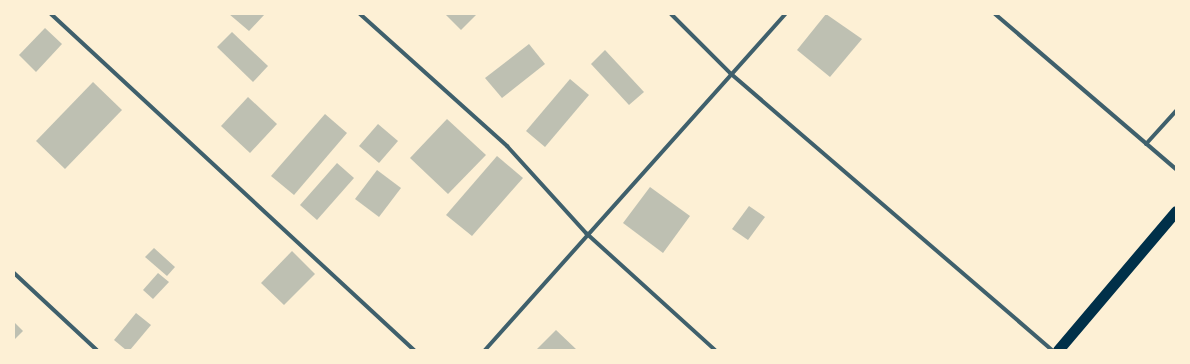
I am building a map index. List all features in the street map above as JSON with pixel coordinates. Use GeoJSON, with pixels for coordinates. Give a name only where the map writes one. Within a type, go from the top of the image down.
{"type":"FeatureCollection","features":[{"type":"Feature","properties":{"kind":"highway"},"geometry":{"type":"LineString","coordinates":[[1058,350],[1176,211]]}},
{"type":"Feature","properties":{"kind":"street"},"geometry":{"type":"LineString","coordinates":[[51,14],[414,350]]}},
{"type":"Feature","properties":{"kind":"street"},"geometry":{"type":"LineString","coordinates":[[360,14],[507,146],[586,233],[715,350]]}},
{"type":"Feature","properties":{"kind":"street"},"geometry":{"type":"LineString","coordinates":[[671,14],[730,73],[1052,350]]}},
{"type":"Feature","properties":{"kind":"street"},"geometry":{"type":"LineString","coordinates":[[485,350],[586,233],[785,14]]}},
{"type":"Feature","properties":{"kind":"street"},"geometry":{"type":"LineString","coordinates":[[995,14],[1176,169]]}},
{"type":"Feature","properties":{"kind":"street"},"geometry":{"type":"LineString","coordinates":[[1146,144],[1176,111]]}},
{"type":"Feature","properties":{"kind":"street"},"geometry":{"type":"LineString","coordinates":[[14,273],[97,350]]}},
{"type":"Feature","properties":{"kind":"building"},"geometry":{"type":"Polygon","coordinates":[[[229,14],[265,14],[249,31],[229,14]]]}},
{"type":"Feature","properties":{"kind":"building"},"geometry":{"type":"Polygon","coordinates":[[[445,14],[477,14],[461,30],[445,14]]]}},
{"type":"Feature","properties":{"kind":"building"},"geometry":{"type":"Polygon","coordinates":[[[826,14],[862,39],[830,77],[797,50],[826,14]]]}},
{"type":"Feature","properties":{"kind":"building"},"geometry":{"type":"Polygon","coordinates":[[[45,28],[62,44],[36,72],[19,55],[45,28]]]}},
{"type":"Feature","properties":{"kind":"building"},"geometry":{"type":"Polygon","coordinates":[[[232,32],[268,66],[253,82],[217,47],[232,32]]]}},
{"type":"Feature","properties":{"kind":"building"},"geometry":{"type":"Polygon","coordinates":[[[529,44],[545,64],[502,98],[485,78],[529,44]]]}},
{"type":"Feature","properties":{"kind":"building"},"geometry":{"type":"Polygon","coordinates":[[[605,50],[644,92],[629,105],[591,64],[605,50]]]}},
{"type":"Feature","properties":{"kind":"building"},"geometry":{"type":"Polygon","coordinates":[[[570,79],[589,95],[545,147],[526,131],[570,79]]]}},
{"type":"Feature","properties":{"kind":"building"},"geometry":{"type":"Polygon","coordinates":[[[93,82],[122,110],[65,169],[36,141],[93,82]]]}},
{"type":"Feature","properties":{"kind":"building"},"geometry":{"type":"Polygon","coordinates":[[[248,97],[277,124],[250,153],[221,126],[248,97]]]}},
{"type":"Feature","properties":{"kind":"building"},"geometry":{"type":"Polygon","coordinates":[[[325,114],[347,133],[294,195],[271,176],[325,114]]]}},
{"type":"Feature","properties":{"kind":"building"},"geometry":{"type":"Polygon","coordinates":[[[447,119],[486,155],[448,194],[410,158],[447,119]]]}},
{"type":"Feature","properties":{"kind":"building"},"geometry":{"type":"Polygon","coordinates":[[[378,124],[398,141],[379,163],[359,146],[378,124]]]}},
{"type":"Feature","properties":{"kind":"building"},"geometry":{"type":"Polygon","coordinates":[[[497,156],[523,178],[472,236],[446,215],[497,156]]]}},
{"type":"Feature","properties":{"kind":"building"},"geometry":{"type":"Polygon","coordinates":[[[337,163],[354,178],[317,220],[300,205],[337,163]]]}},
{"type":"Feature","properties":{"kind":"building"},"geometry":{"type":"Polygon","coordinates":[[[377,170],[401,188],[379,217],[355,199],[377,170]]]}},
{"type":"Feature","properties":{"kind":"building"},"geometry":{"type":"Polygon","coordinates":[[[650,187],[690,216],[663,253],[623,223],[650,187]]]}},
{"type":"Feature","properties":{"kind":"building"},"geometry":{"type":"Polygon","coordinates":[[[749,206],[765,217],[748,240],[732,229],[749,206]]]}},
{"type":"Feature","properties":{"kind":"building"},"geometry":{"type":"Polygon","coordinates":[[[154,248],[175,267],[167,276],[145,257],[154,248]]]}},
{"type":"Feature","properties":{"kind":"building"},"geometry":{"type":"Polygon","coordinates":[[[292,251],[315,274],[284,305],[261,283],[292,251]]]}},
{"type":"Feature","properties":{"kind":"building"},"geometry":{"type":"Polygon","coordinates":[[[158,273],[169,282],[153,299],[143,290],[158,273]]]}},
{"type":"Feature","properties":{"kind":"building"},"geometry":{"type":"Polygon","coordinates":[[[136,313],[151,325],[130,350],[126,350],[114,340],[136,313]]]}},
{"type":"Feature","properties":{"kind":"building"},"geometry":{"type":"Polygon","coordinates":[[[14,322],[23,331],[14,340],[14,322]]]}},
{"type":"Feature","properties":{"kind":"building"},"geometry":{"type":"Polygon","coordinates":[[[556,330],[577,350],[536,350],[556,330]]]}}]}
